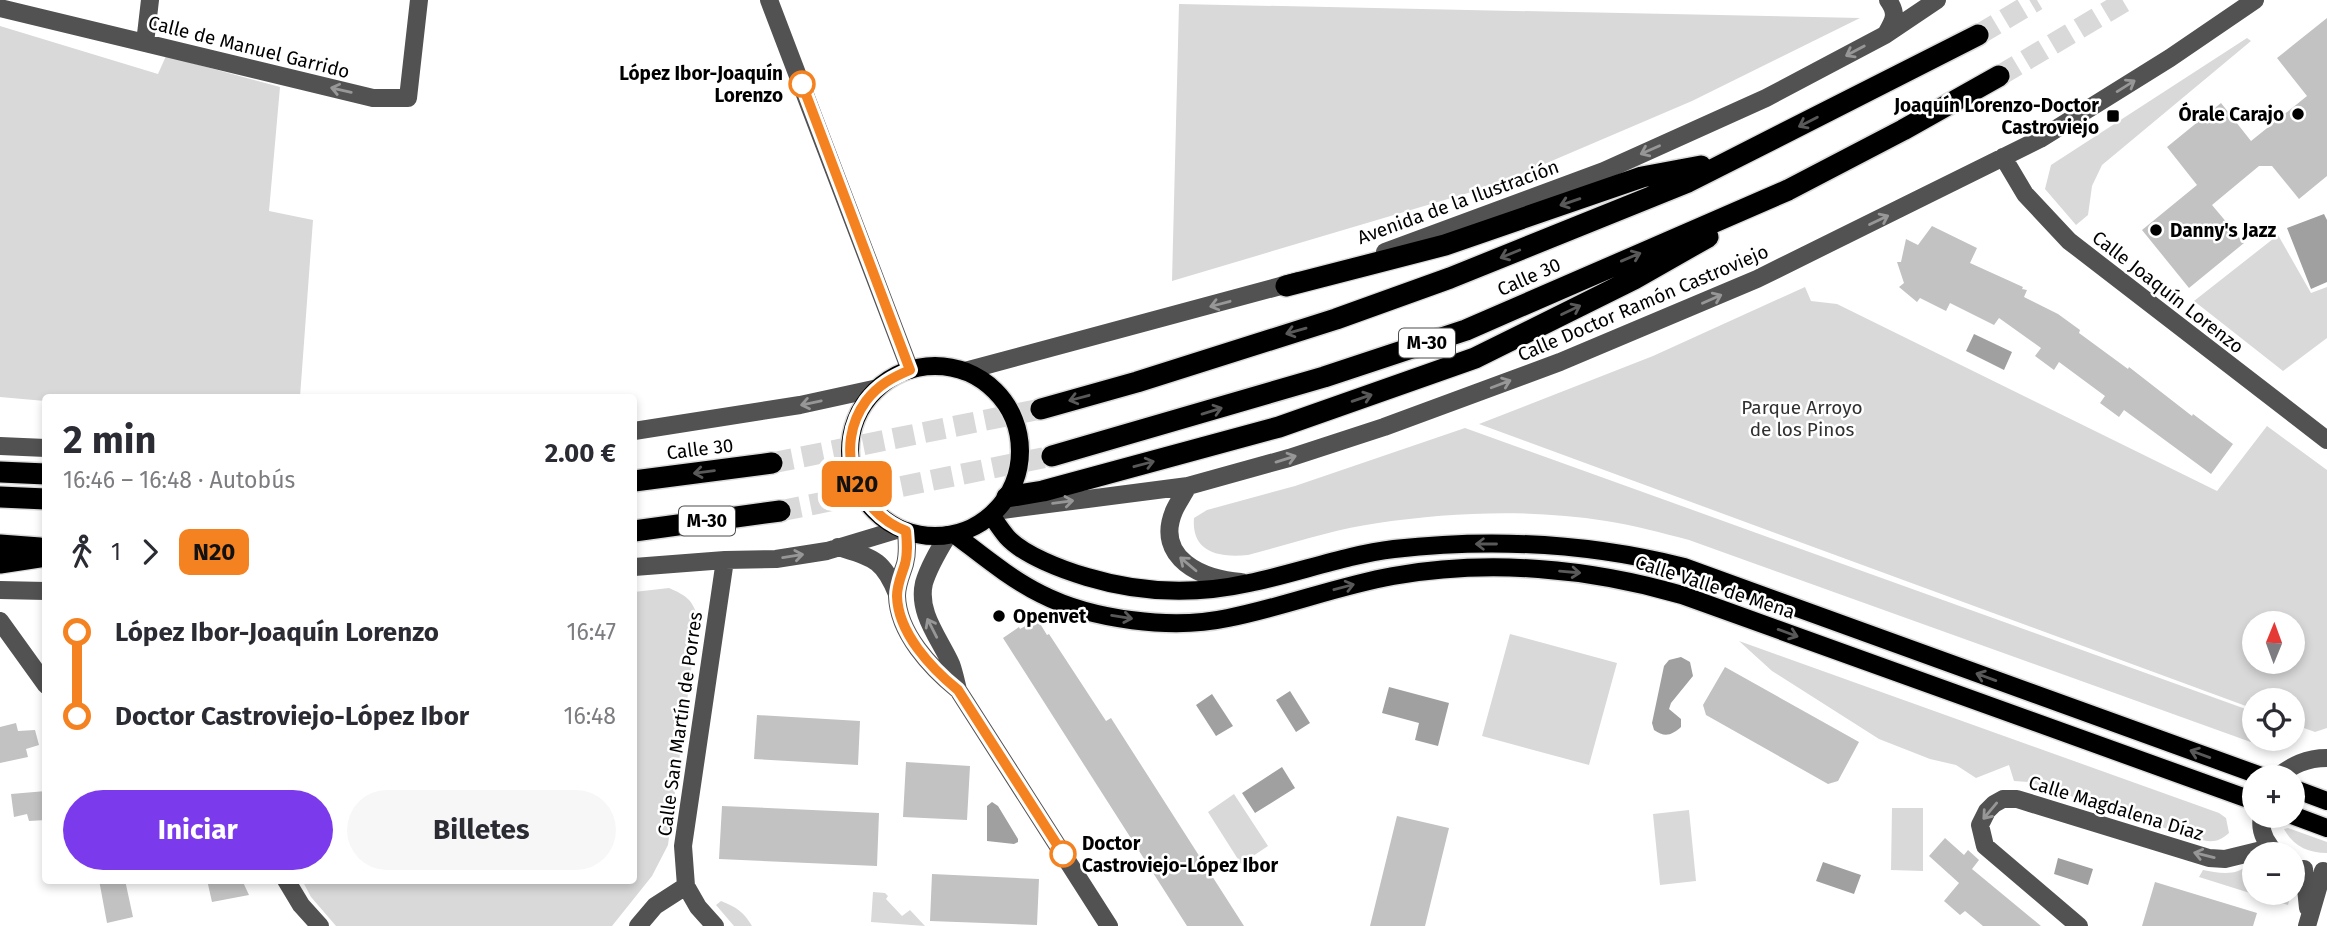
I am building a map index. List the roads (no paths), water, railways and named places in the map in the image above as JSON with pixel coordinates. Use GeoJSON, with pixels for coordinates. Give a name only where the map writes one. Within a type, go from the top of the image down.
{"type":"FeatureCollection","features":[{"type":"Feature","properties":{"kind":"highway","name":"Calle 30"},"geometry":{"type":"LineString","coordinates":[[1041,409],[1137,382],[1348,315],[1450,278],[1688,182],[1978,35]]}},
{"type":"Feature","properties":{"kind":"highway","name":"Calle 30"},"geometry":{"type":"LineString","coordinates":[[1052,456],[1324,377],[1466,330],[1788,190],[1903,130],[1998,76]]}},
{"type":"Feature","properties":{"kind":"highway"},"geometry":{"type":"LineString","coordinates":[[1286,286],[1445,245],[1642,177],[1731,161]]}},
{"type":"Feature","properties":{"kind":"highway"},"geometry":{"type":"LineString","coordinates":[[998,508],[1043,491],[1279,427],[1475,358],[1634,279],[1788,190]]}},
{"type":"Feature","properties":{"kind":"highway","name":"Calle 30"},"geometry":{"type":"LineString","coordinates":[[637,481],[772,463]]}},
{"type":"Feature","properties":{"kind":"highway"},"geometry":{"type":"LineString","coordinates":[[0,472],[42,474]]}},
{"type":"Feature","properties":{"kind":"highway"},"geometry":{"type":"LineString","coordinates":[[0,498],[42,499]]}},
{"type":"Feature","properties":{"kind":"highway","name":"M-30"},"geometry":{"type":"LineString","coordinates":[[637,531],[780,512]]}},
{"type":"Feature","properties":{"kind":"highway"},"geometry":{"type":"LineString","coordinates":[[0,545],[42,549]]}},
{"type":"Feature","properties":{"kind":"highway"},"geometry":{"type":"LineString","coordinates":[[0,563],[42,557]]}},
{"type":"Feature","properties":{"kind":"main road"},"geometry":{"type":"LineString","coordinates":[[937,366],[965,371],[999,394],[1007,405],[1018,431],[1018,472],[998,508],[973,527],[951,534],[927,536],[903,530],[886,520],[868,502],[855,481],[850,447],[858,415],[878,388],[893,377],[910,370],[937,366]]}},
{"type":"Feature","properties":{"kind":"main road","name":"Calle Valle de Mena"},"geometry":{"type":"LineString","coordinates":[[998,508],[1007,537],[1018,546],[1073,573],[1144,589],[1180,591],[1227,587],[1362,554],[1395,549],[1475,544],[1549,544],[1616,552],[1684,567],[2242,769]]}},
{"type":"Feature","properties":{"kind":"main road","name":"Calle Valle de Mena"},"geometry":{"type":"LineString","coordinates":[[951,534],[1012,578],[1042,595],[1078,609],[1158,622],[1194,623],[1229,618],[1364,582],[1447,569],[1534,569],[1625,579],[1682,595],[2242,797]]}},
{"type":"Feature","properties":{"kind":"main road"},"geometry":{"type":"LineString","coordinates":[[2305,793],[2327,801]]}},
{"type":"Feature","properties":{"kind":"main road"},"geometry":{"type":"LineString","coordinates":[[2305,820],[2327,828]]}},
{"type":"Feature","properties":{"kind":"street"},"geometry":{"type":"LineString","coordinates":[[145,43],[150,0]]}},
{"type":"Feature","properties":{"kind":"street","name":"Calle de Manuel Garrido"},"geometry":{"type":"LineString","coordinates":[[0,8],[373,98],[408,97],[419,0]]}},
{"type":"Feature","properties":{"kind":"street"},"geometry":{"type":"LineString","coordinates":[[769,0],[910,370]]}},
{"type":"Feature","properties":{"kind":"street"},"geometry":{"type":"LineString","coordinates":[[1885,35],[1895,19],[1894,8],[1888,0]]}},
{"type":"Feature","properties":{"kind":"street","name":"Calle Doctor Ramón Castroviejo"},"geometry":{"type":"LineString","coordinates":[[998,508],[1188,486],[1289,458],[1384,427],[1560,362],[1757,279],[2040,139],[2148,73],[2255,0]]}},
{"type":"Feature","properties":{"kind":"street","name":"Avenida de la Ilustración"},"geometry":{"type":"LineString","coordinates":[[965,371],[1286,286],[1605,171],[1766,98],[1885,35],[1931,1]]}},
{"type":"Feature","properties":{"kind":"street","name":"Calle Joaquín Lorenzo"},"geometry":{"type":"LineString","coordinates":[[2003,157],[2025,194],[2069,241],[2327,440]]}},
{"type":"Feature","properties":{"kind":"street"},"geometry":{"type":"LineString","coordinates":[[637,430],[800,405],[878,388]]}},
{"type":"Feature","properties":{"kind":"street"},"geometry":{"type":"LineString","coordinates":[[0,446],[42,448]]}},
{"type":"Feature","properties":{"kind":"street"},"geometry":{"type":"LineString","coordinates":[[1188,486],[1173,512],[1171,534],[1175,554],[1199,573],[1224,581],[1251,583]]}},
{"type":"Feature","properties":{"kind":"street"},"geometry":{"type":"LineString","coordinates":[[637,567],[776,559],[827,551],[903,530],[907,554],[897,595]]}},
{"type":"Feature","properties":{"kind":"street"},"geometry":{"type":"LineString","coordinates":[[951,534],[929,569],[923,586],[923,602],[927,617],[952,666],[958,690]]}},
{"type":"Feature","properties":{"kind":"street"},"geometry":{"type":"LineString","coordinates":[[838,547],[867,556],[882,565],[897,595],[900,615],[908,631],[937,673],[958,690],[1109,926]]}},
{"type":"Feature","properties":{"kind":"street","name":"Calle San Martín de Porres"},"geometry":{"type":"LineString","coordinates":[[715,926],[698,907],[686,886],[683,846],[725,560]]}},
{"type":"Feature","properties":{"kind":"street"},"geometry":{"type":"LineString","coordinates":[[0,590],[42,591]]}},
{"type":"Feature","properties":{"kind":"street"},"geometry":{"type":"LineString","coordinates":[[0,621],[42,679]]}},
{"type":"Feature","properties":{"kind":"street"},"geometry":{"type":"LineString","coordinates":[[2292,765],[2315,758],[2327,758]]}},
{"type":"Feature","properties":{"kind":"street","name":"Calle Magdalena Díaz"},"geometry":{"type":"LineString","coordinates":[[2079,926],[1985,846],[1980,825],[1993,804],[2003,799],[2017,799],[2209,858],[2242,856]]}},
{"type":"Feature","properties":{"kind":"street"},"geometry":{"type":"LineString","coordinates":[[2305,868],[2325,870],[2308,920]]}},
{"type":"Feature","properties":{"kind":"street"},"geometry":{"type":"LineString","coordinates":[[288,884],[301,905],[320,926]]}},
{"type":"Feature","properties":{"kind":"street"},"geometry":{"type":"LineString","coordinates":[[638,926],[655,906],[686,886]]}},
{"type":"Feature","properties":{"kind":"tunnel"},"geometry":{"type":"LineString","coordinates":[[1978,35],[2037,0]]}},
{"type":"Feature","properties":{"kind":"tunnel"},"geometry":{"type":"LineString","coordinates":[[1999,76],[2127,0]]}},
{"type":"Feature","properties":{"kind":"tunnel"},"geometry":{"type":"LineString","coordinates":[[772,463],[1041,409]]}},
{"type":"Feature","properties":{"kind":"tunnel"},"geometry":{"type":"LineString","coordinates":[[780,511],[1052,456]]}},
{"type":"Feature","properties":{"kind":"place","name":"López Ibor-Joaquín Lorenzo"},"geometry":{"type":"Point","coordinates":[802,84]}},
{"type":"Feature","properties":{"kind":"place","name":"Órale Carajo"},"geometry":{"type":"Point","coordinates":[2298,114]}},
{"type":"Feature","properties":{"kind":"place","name":"Joaquín Lorenzo-Doctor Castroviejo"},"geometry":{"type":"Point","coordinates":[2113,116]}},
{"type":"Feature","properties":{"kind":"place","name":"Danny's Jazz"},"geometry":{"type":"Point","coordinates":[2156,230]}},
{"type":"Feature","properties":{"kind":"place","name":"Openvet"},"geometry":{"type":"Point","coordinates":[999,616]}},
{"type":"Feature","properties":{"kind":"place","name":"Doctor Castroviejo-López Ibor"},"geometry":{"type":"Point","coordinates":[1063,854]}},
{"type":"Feature","properties":{"kind":"park label","name":"Parque Arroyo de los Pinos"},"geometry":{"type":"Point","coordinates":[1802,418]}}]}
